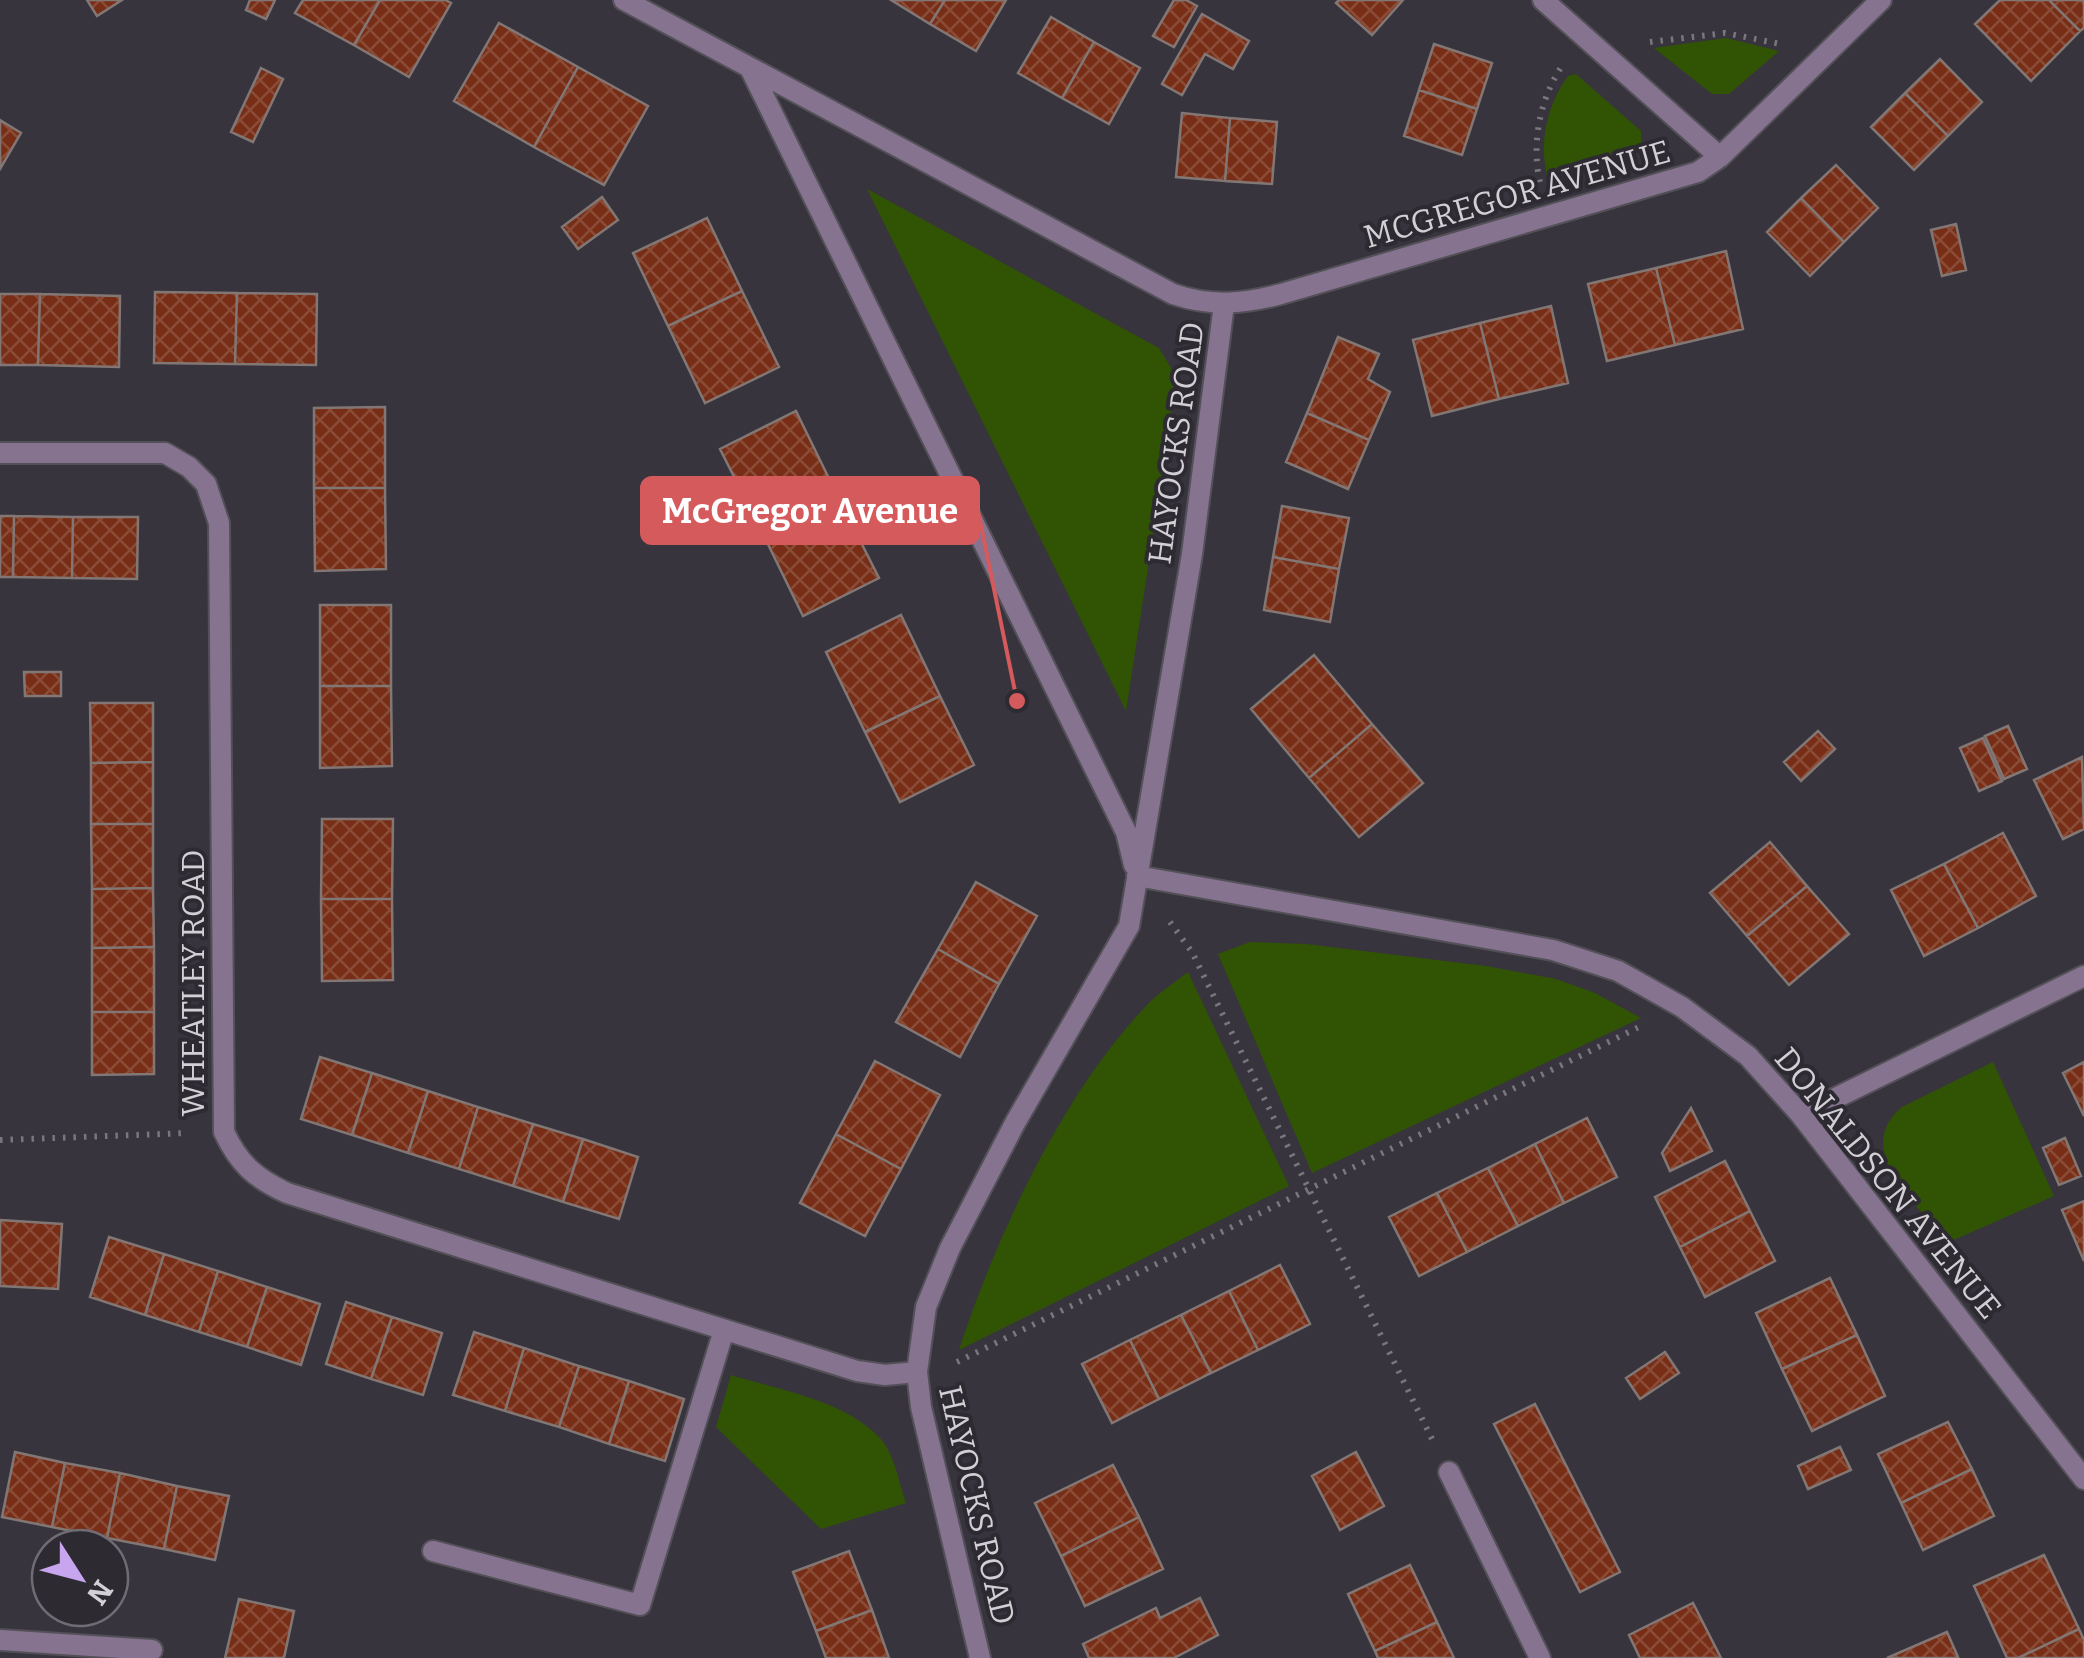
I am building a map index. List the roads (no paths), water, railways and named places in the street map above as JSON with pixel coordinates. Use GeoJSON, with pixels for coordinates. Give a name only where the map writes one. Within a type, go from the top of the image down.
{"type":"FeatureCollection","features":[{"type":"Feature","properties":{"kind":"street","name":"HAYOCKS ROAD"},"geometry":{"type":"LineString","coordinates":[[624,0],[1173,294],[1198,302],[1224,304],[1192,554],[1129,926],[1015,1123],[950,1248],[926,1307],[917,1372],[921,1407],[980,1658]]}},
{"type":"Feature","properties":{"kind":"street"},"geometry":{"type":"LineString","coordinates":[[1543,0],[1720,158]]}},
{"type":"Feature","properties":{"kind":"street","name":"MCGREGOR AVENUE"},"geometry":{"type":"LineString","coordinates":[[1224,304],[1281,294],[1698,172],[1720,158],[1881,0]]}},
{"type":"Feature","properties":{"kind":"street","name":"HAYOCKS ROAD"},"geometry":{"type":"LineString","coordinates":[[750,70],[1126,832],[1137,876]]}},
{"type":"Feature","properties":{"kind":"street","name":"WHEATLEY ROAD"},"geometry":{"type":"LineString","coordinates":[[0,453],[164,452],[189,467],[206,484],[214,503],[219,523],[224,1132],[248,1171],[286,1193],[857,1372],[917,1372]]}},
{"type":"Feature","properties":{"kind":"street","name":"DONALDSON AVENUE"},"geometry":{"type":"LineString","coordinates":[[1137,876],[1553,950],[1618,971],[1682,1007],[1748,1056],[1801,1115],[2084,1479]]}},
{"type":"Feature","properties":{"kind":"street"},"geometry":{"type":"LineString","coordinates":[[1801,1115],[2084,976]]}},
{"type":"Feature","properties":{"kind":"street"},"geometry":{"type":"LineString","coordinates":[[433,1552],[640,1605],[724,1330]]}},
{"type":"Feature","properties":{"kind":"street"},"geometry":{"type":"LineString","coordinates":[[1449,1472],[1540,1658]]}},
{"type":"Feature","properties":{"kind":"street"},"geometry":{"type":"LineString","coordinates":[[0,1640],[152,1650]]}},
{"type":"Feature","properties":{"kind":"place","name":"McGregor Avenue"},"geometry":{"type":"Point","coordinates":[1017,701]}}]}
